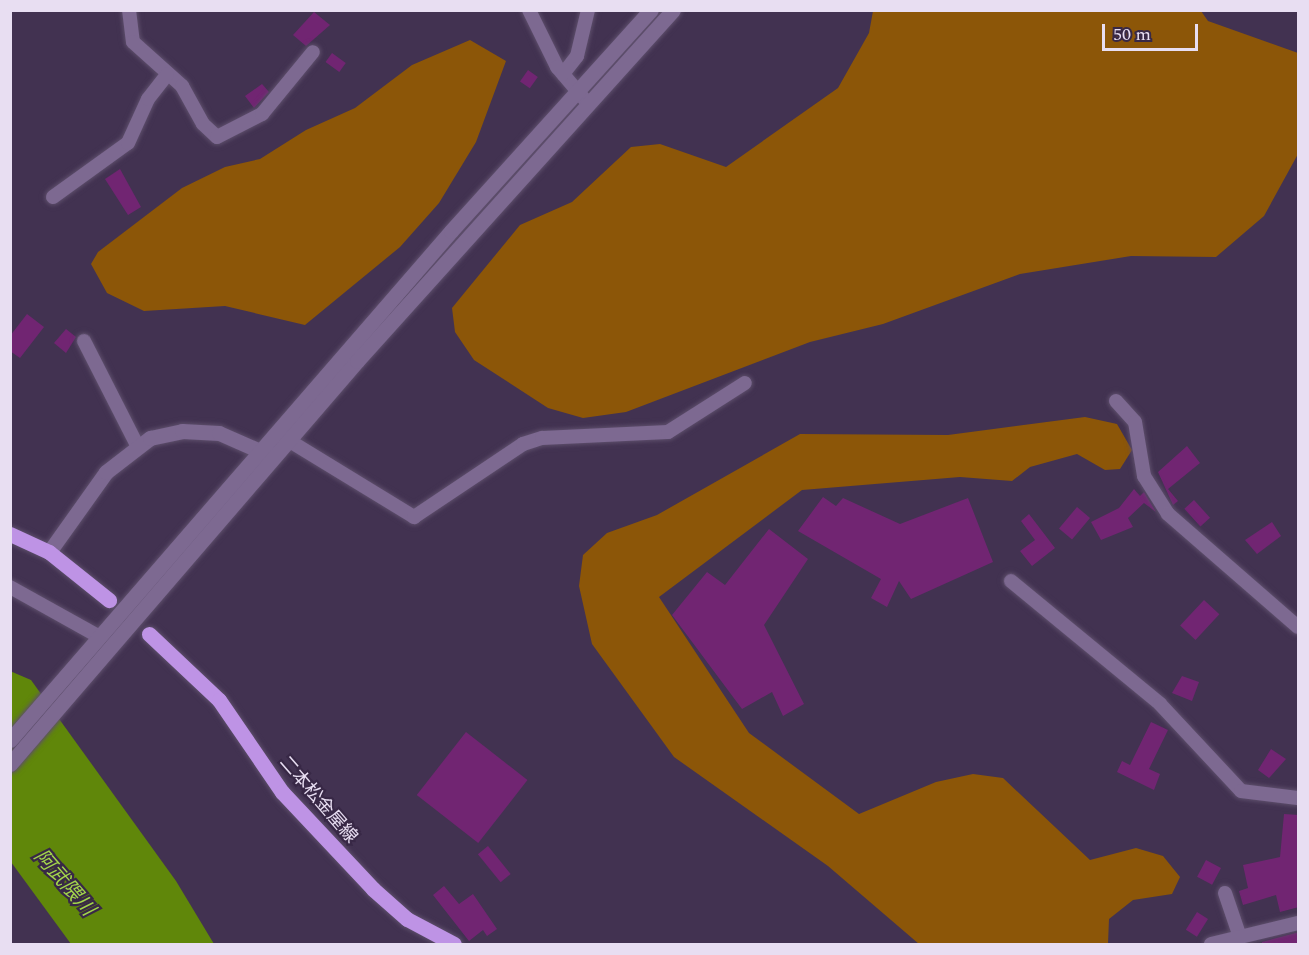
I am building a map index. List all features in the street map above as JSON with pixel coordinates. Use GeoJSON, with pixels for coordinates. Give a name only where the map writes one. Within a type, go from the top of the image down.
{"type":"FeatureCollection","features":[{"type":"Feature","properties":{"kind":"main road"},"geometry":{"type":"LineString","coordinates":[[10,534],[49,552],[109,600]]}},
{"type":"Feature","properties":{"kind":"main road","name":"二本松金屋線"},"geometry":{"type":"LineString","coordinates":[[149,634],[219,700],[274,782],[332,848],[407,919],[454,945]]}},
{"type":"Feature","properties":{"kind":"street"},"geometry":{"type":"LineString","coordinates":[[129,10],[133,42],[167,75],[182,86],[209,132],[225,136],[262,114],[313,52]]}},
{"type":"Feature","properties":{"kind":"street"},"geometry":{"type":"LineString","coordinates":[[529,10],[563,74],[588,103]]}},
{"type":"Feature","properties":{"kind":"street"},"geometry":{"type":"LineString","coordinates":[[563,74],[577,56],[588,10]]}},
{"type":"Feature","properties":{"kind":"street"},"geometry":{"type":"LineString","coordinates":[[10,764],[100,662],[268,454],[577,90],[651,10]]}},
{"type":"Feature","properties":{"kind":"street"},"geometry":{"type":"LineString","coordinates":[[10,740],[100,636],[268,454],[288,440],[673,10]]}},
{"type":"Feature","properties":{"kind":"street"},"geometry":{"type":"LineString","coordinates":[[53,197],[128,143],[148,99],[167,75]]}},
{"type":"Feature","properties":{"kind":"street"},"geometry":{"type":"LineString","coordinates":[[84,341],[137,445]]}},
{"type":"Feature","properties":{"kind":"street"},"geometry":{"type":"LineString","coordinates":[[288,440],[414,517],[523,444],[542,438],[668,432],[745,383]]}},
{"type":"Feature","properties":{"kind":"street"},"geometry":{"type":"LineString","coordinates":[[1116,401],[1135,422],[1144,476],[1168,514],[1299,627]]}},
{"type":"Feature","properties":{"kind":"street"},"geometry":{"type":"LineString","coordinates":[[49,552],[106,472],[137,445],[182,431],[208,432],[232,435],[268,454]]}},
{"type":"Feature","properties":{"kind":"street"},"geometry":{"type":"LineString","coordinates":[[1011,581],[1160,704],[1242,791],[1299,798]]}},
{"type":"Feature","properties":{"kind":"street"},"geometry":{"type":"LineString","coordinates":[[10,587],[100,636]]}},
{"type":"Feature","properties":{"kind":"street"},"geometry":{"type":"LineString","coordinates":[[1225,893],[1240,937]]}},
{"type":"Feature","properties":{"kind":"street"},"geometry":{"type":"LineString","coordinates":[[1211,945],[1299,923]]}},
{"type":"Feature","properties":{"kind":"shaded area"},"geometry":{"type":"Polygon","coordinates":[[[873,11],[1201,11],[1208,21],[1298,53],[1298,154],[1264,216],[1216,257],[1131,256],[1020,274],[883,324],[810,342],[626,412],[583,418],[548,408],[474,360],[455,332],[452,308],[520,225],[572,202],[631,147],[660,144],[726,167],[838,88],[869,33],[873,11]]]}},
{"type":"Feature","properties":{"kind":"shaded area"},"geometry":{"type":"Polygon","coordinates":[[[470,40],[506,61],[476,142],[439,203],[400,247],[305,325],[225,306],[144,311],[107,293],[91,264],[98,252],[182,188],[225,167],[260,159],[306,130],[355,108],[412,65],[470,40]]]}},
{"type":"Feature","properties":{"kind":"shaded area"},"geometry":{"type":"Polygon","coordinates":[[[1085,417],[1117,424],[1132,450],[1120,469],[1105,470],[1077,454],[1030,467],[1012,481],[960,477],[802,490],[659,597],[749,733],[859,814],[936,782],[973,774],[1003,778],[1090,860],[1136,848],[1163,856],[1180,877],[1172,894],[1133,900],[1109,919],[1108,944],[919,944],[828,866],[674,757],[592,644],[579,586],[583,555],[607,533],[657,515],[800,434],[948,435],[1085,417]]]}},
{"type":"Feature","properties":{"kind":"water","name":"阿武隈川"},"geometry":{"type":"Polygon","coordinates":[[[10,671],[31,680],[176,881],[214,944],[71,944],[11,862],[10,671]]]}},
{"type":"Feature","properties":{"kind":"building"},"geometry":{"type":"Polygon","coordinates":[[[314,12],[330,25],[306,46],[293,35],[314,12]]]}},
{"type":"Feature","properties":{"kind":"building"},"geometry":{"type":"Polygon","coordinates":[[[332,53],[346,63],[339,72],[326,62],[332,53]]]}},
{"type":"Feature","properties":{"kind":"building"},"geometry":{"type":"Polygon","coordinates":[[[528,70],[538,77],[530,88],[520,81],[528,70]]]}},
{"type":"Feature","properties":{"kind":"building"},"geometry":{"type":"Polygon","coordinates":[[[262,84],[269,92],[254,108],[245,96],[262,84]]]}},
{"type":"Feature","properties":{"kind":"building"},"geometry":{"type":"Polygon","coordinates":[[[120,169],[141,207],[128,215],[105,179],[120,169]]]}},
{"type":"Feature","properties":{"kind":"building"},"geometry":{"type":"Polygon","coordinates":[[[27,314],[44,327],[20,358],[10,351],[10,336],[27,314]]]}},
{"type":"Feature","properties":{"kind":"building"},"geometry":{"type":"Polygon","coordinates":[[[66,329],[76,337],[66,353],[54,343],[66,329]]]}},
{"type":"Feature","properties":{"kind":"building"},"geometry":{"type":"Polygon","coordinates":[[[1187,446],[1200,463],[1168,489],[1178,501],[1173,505],[1158,472],[1187,446]]]}},
{"type":"Feature","properties":{"kind":"building"},"geometry":{"type":"Polygon","coordinates":[[[1134,489],[1140,496],[1144,492],[1156,512],[1144,503],[1128,518],[1133,527],[1101,540],[1091,522],[1119,508],[1134,489]]]}},
{"type":"Feature","properties":{"kind":"building"},"geometry":{"type":"Polygon","coordinates":[[[823,497],[836,506],[843,498],[900,524],[968,498],[993,562],[911,599],[899,581],[887,607],[871,598],[881,579],[798,531],[823,497]]]}},
{"type":"Feature","properties":{"kind":"building"},"geometry":{"type":"Polygon","coordinates":[[[1194,500],[1210,518],[1200,527],[1184,509],[1194,500]]]}},
{"type":"Feature","properties":{"kind":"building"},"geometry":{"type":"Polygon","coordinates":[[[1077,507],[1090,518],[1072,539],[1059,528],[1077,507]]]}},
{"type":"Feature","properties":{"kind":"building"},"geometry":{"type":"Polygon","coordinates":[[[1029,514],[1055,548],[1032,566],[1020,551],[1035,540],[1021,521],[1029,514]]]}},
{"type":"Feature","properties":{"kind":"building"},"geometry":{"type":"Polygon","coordinates":[[[1272,522],[1281,536],[1257,554],[1245,540],[1272,522]]]}},
{"type":"Feature","properties":{"kind":"building"},"geometry":{"type":"Polygon","coordinates":[[[769,529],[808,559],[764,625],[804,704],[783,716],[772,692],[742,709],[672,615],[707,572],[725,585],[769,529]]]}},
{"type":"Feature","properties":{"kind":"building"},"geometry":{"type":"Polygon","coordinates":[[[1204,600],[1219,614],[1195,640],[1180,626],[1204,600]]]}},
{"type":"Feature","properties":{"kind":"building"},"geometry":{"type":"Polygon","coordinates":[[[1182,676],[1199,682],[1192,701],[1172,693],[1182,676]]]}},
{"type":"Feature","properties":{"kind":"building"},"geometry":{"type":"Polygon","coordinates":[[[1151,722],[1168,730],[1149,769],[1160,774],[1154,790],[1117,772],[1122,761],[1130,765],[1151,722]]]}},
{"type":"Feature","properties":{"kind":"building"},"geometry":{"type":"Polygon","coordinates":[[[466,732],[527,780],[478,843],[417,795],[466,732]]]}},
{"type":"Feature","properties":{"kind":"building"},"geometry":{"type":"Polygon","coordinates":[[[1271,749],[1286,759],[1269,778],[1258,770],[1271,749]]]}},
{"type":"Feature","properties":{"kind":"building"},"geometry":{"type":"Polygon","coordinates":[[[1284,814],[1299,815],[1299,907],[1280,912],[1276,895],[1243,905],[1239,891],[1248,888],[1243,865],[1280,857],[1284,814]]]}},
{"type":"Feature","properties":{"kind":"building"},"geometry":{"type":"Polygon","coordinates":[[[488,846],[511,874],[501,882],[478,854],[488,846]]]}},
{"type":"Feature","properties":{"kind":"building"},"geometry":{"type":"Polygon","coordinates":[[[1206,860],[1221,868],[1212,885],[1197,877],[1206,860]]]}},
{"type":"Feature","properties":{"kind":"building"},"geometry":{"type":"Polygon","coordinates":[[[444,886],[459,904],[473,894],[497,929],[487,936],[483,930],[469,941],[433,895],[444,886]]]}},
{"type":"Feature","properties":{"kind":"building"},"geometry":{"type":"Polygon","coordinates":[[[1197,912],[1208,919],[1197,937],[1186,930],[1197,912]]]}},
{"type":"Feature","properties":{"kind":"building"},"geometry":{"type":"Polygon","coordinates":[[[1299,932],[1299,945],[1262,945],[1262,942],[1299,932]]]}}]}
